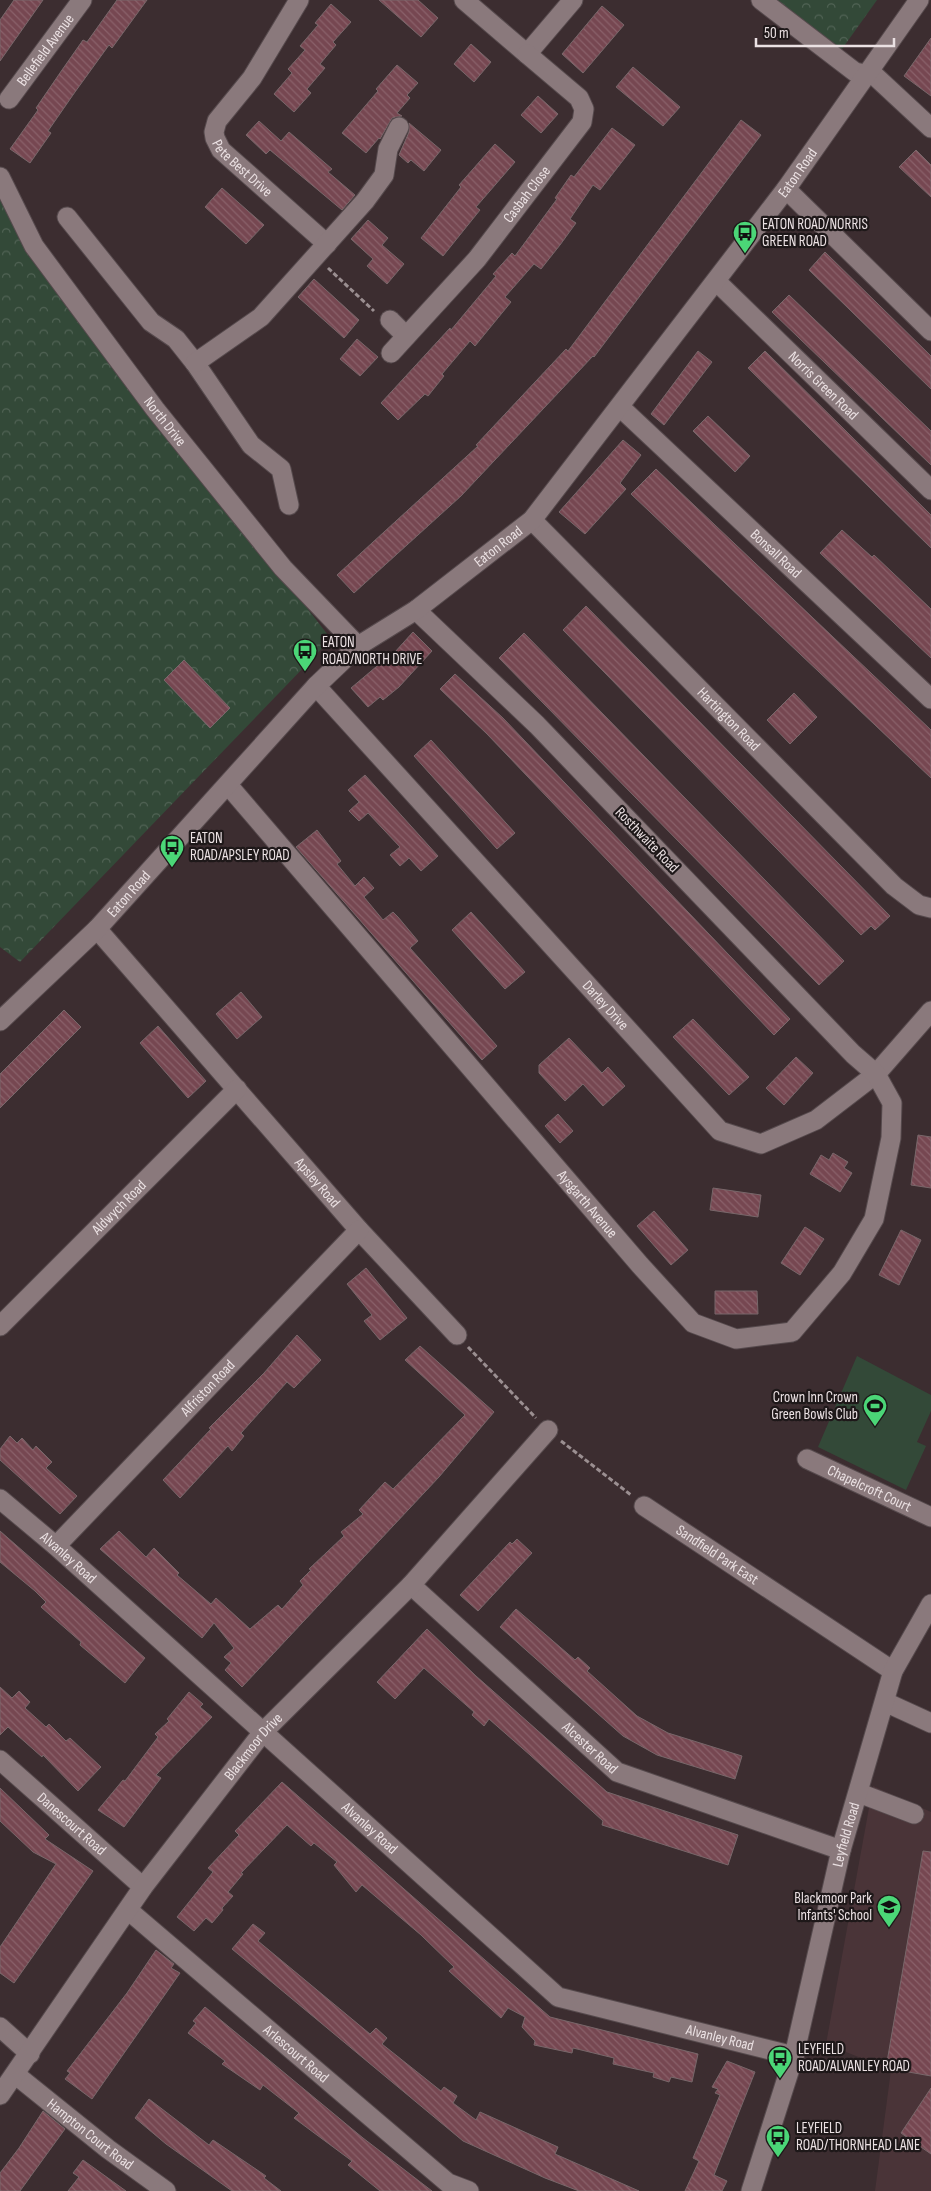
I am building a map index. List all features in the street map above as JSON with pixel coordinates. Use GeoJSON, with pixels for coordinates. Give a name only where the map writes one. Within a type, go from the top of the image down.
{"type":"FeatureCollection","features":[{"type":"Feature","properties":{"kind":"street","name":"Bellefield Avenue"},"geometry":{"type":"LineString","coordinates":[[9,99],[82,0]]}},
{"type":"Feature","properties":{"kind":"street","name":"Pete Best Drive"},"geometry":{"type":"LineString","coordinates":[[299,0],[252,78],[218,121],[215,138],[222,150],[328,244]]}},
{"type":"Feature","properties":{"kind":"street"},"geometry":{"type":"LineString","coordinates":[[464,0],[527,54],[573,0]]}},
{"type":"Feature","properties":{"kind":"street"},"geometry":{"type":"LineString","coordinates":[[761,0],[855,72],[875,76],[931,128]]}},
{"type":"Feature","properties":{"kind":"street","name":"Eaton Road"},"geometry":{"type":"LineString","coordinates":[[0,1021],[97,928],[316,686],[358,646],[416,610],[532,520],[786,189],[919,0]]}},
{"type":"Feature","properties":{"kind":"street","name":"Casbah Close"},"geometry":{"type":"LineString","coordinates":[[391,352],[477,259],[582,122],[584,109],[579,98],[527,54]]}},
{"type":"Feature","properties":{"kind":"street"},"geometry":{"type":"LineString","coordinates":[[195,363],[261,317],[328,244],[365,201],[384,175],[388,149],[399,127]]}},
{"type":"Feature","properties":{"kind":"street","name":"North Drive"},"geometry":{"type":"LineString","coordinates":[[0,177],[34,246],[155,409],[283,568],[358,646]]}},
{"type":"Feature","properties":{"kind":"street"},"geometry":{"type":"LineString","coordinates":[[786,189],[931,331]]}},
{"type":"Feature","properties":{"kind":"street"},"geometry":{"type":"LineString","coordinates":[[67,217],[151,322],[176,339],[195,363],[251,446],[281,469],[289,505]]}},
{"type":"Feature","properties":{"kind":"street","name":"Norris Green Road"},"geometry":{"type":"LineString","coordinates":[[716,281],[931,490]]}},
{"type":"Feature","properties":{"kind":"street"},"geometry":{"type":"LineString","coordinates":[[390,320],[406,336]]}},
{"type":"Feature","properties":{"kind":"street","name":"Bonsall Road"},"geometry":{"type":"LineString","coordinates":[[620,407],[931,699]]}},
{"type":"Feature","properties":{"kind":"street","name":"Hartington Road"},"geometry":{"type":"LineString","coordinates":[[532,520],[894,886],[919,905],[931,908]]}},
{"type":"Feature","properties":{"kind":"street","name":"Rosthwaite Road"},"geometry":{"type":"LineString","coordinates":[[416,610],[537,725],[852,1054],[876,1074]]}},
{"type":"Feature","properties":{"kind":"street","name":"Darley Drive"},"geometry":{"type":"LineString","coordinates":[[316,686],[720,1131],[761,1144],[816,1120],[876,1074],[931,1011]]}},
{"type":"Feature","properties":{"kind":"street","name":"Aysgarth Avenue"},"geometry":{"type":"LineString","coordinates":[[228,785],[640,1265],[693,1323],[736,1339],[792,1332],[842,1273],[874,1219],[891,1138],[892,1102],[876,1074]]}},
{"type":"Feature","properties":{"kind":"street","name":"Apsley Road"},"geometry":{"type":"LineString","coordinates":[[97,928],[359,1230],[457,1335]]}},
{"type":"Feature","properties":{"kind":"street","name":"Aldwych Road"},"geometry":{"type":"LineString","coordinates":[[0,1326],[237,1089]]}},
{"type":"Feature","properties":{"kind":"street","name":"Alfriston Road"},"geometry":{"type":"LineString","coordinates":[[56,1546],[359,1230]]}},
{"type":"Feature","properties":{"kind":"street","name":"Blackmoor Drive"},"geometry":{"type":"LineString","coordinates":[[0,2095],[16,2075],[143,1887],[263,1732],[411,1585],[548,1430]]}},
{"type":"Feature","properties":{"kind":"street","name":"Chapelcroft Court"},"geometry":{"type":"LineString","coordinates":[[807,1459],[931,1517]]}},
{"type":"Feature","properties":{"kind":"street","name":"Alvanley Road"},"geometry":{"type":"LineString","coordinates":[[0,1499],[56,1546],[558,1997],[794,2056]]}},
{"type":"Feature","properties":{"kind":"street","name":"Sandfield Park East"},"geometry":{"type":"LineString","coordinates":[[644,1506],[893,1670]]}},
{"type":"Feature","properties":{"kind":"street","name":"Alcester Road"},"geometry":{"type":"LineString","coordinates":[[411,1585],[618,1772],[841,1850]]}},
{"type":"Feature","properties":{"kind":"street","name":"Leyfield Road"},"geometry":{"type":"LineString","coordinates":[[751,2191],[794,2056],[841,1850],[893,1670],[931,1604]]}},
{"type":"Feature","properties":{"kind":"street"},"geometry":{"type":"LineString","coordinates":[[885,1702],[931,1722]]}},
{"type":"Feature","properties":{"kind":"street","name":"Danescourt Road"},"geometry":{"type":"LineString","coordinates":[[0,1760],[143,1887]]}},
{"type":"Feature","properties":{"kind":"street"},"geometry":{"type":"LineString","coordinates":[[859,1793],[914,1814]]}},
{"type":"Feature","properties":{"kind":"street","name":"Arlescourt Road"},"geometry":{"type":"LineString","coordinates":[[128,1910],[448,2183],[469,2191]]}},
{"type":"Feature","properties":{"kind":"street"},"geometry":{"type":"LineString","coordinates":[[0,2026],[30,2054]]}},
{"type":"Feature","properties":{"kind":"street","name":"Hampton Court Road"},"geometry":{"type":"LineString","coordinates":[[16,2075],[108,2149],[166,2191]]}},
{"type":"Feature","properties":{"kind":"path"},"geometry":{"type":"LineString","coordinates":[[328,244],[375,312],[390,320]]}},
{"type":"Feature","properties":{"kind":"path"},"geometry":{"type":"LineString","coordinates":[[457,1335],[548,1430],[644,1506]]}},
{"type":"Feature","properties":{"kind":"shaded area","name":"Blackmoor Park Infants' School"},"geometry":{"type":"Polygon","coordinates":[[[873,1786],[931,1812],[931,2191],[875,2191],[891,2070],[826,2044],[873,1786]]]}},
{"type":"Feature","properties":{"kind":"green space"},"geometry":{"type":"Polygon","coordinates":[[[773,0],[877,0],[842,49],[773,0]]]}},
{"type":"Feature","properties":{"kind":"green space"},"geometry":{"type":"Polygon","coordinates":[[[0,192],[35,256],[331,639],[20,962],[0,947],[0,192]]]}},
{"type":"Feature","properties":{"kind":"green space","name":"Crown Inn Crown Green Bowls Club"},"geometry":{"type":"Polygon","coordinates":[[[857,1356],[931,1395],[931,1411],[917,1442],[926,1446],[906,1490],[818,1447],[857,1356]]]}},
{"type":"Feature","properties":{"kind":"building"},"geometry":{"type":"Polygon","coordinates":[[[14,0],[43,0],[0,61],[0,20],[14,0]]]}},
{"type":"Feature","properties":{"kind":"building"},"geometry":{"type":"Polygon","coordinates":[[[117,0],[147,0],[112,48],[109,45],[75,92],[48,131],[51,133],[30,163],[10,149],[38,110],[36,108],[83,40],[87,42],[117,0]]]}},
{"type":"Feature","properties":{"kind":"building"},"geometry":{"type":"Polygon","coordinates":[[[379,0],[418,0],[438,18],[421,37],[379,0]]]}},
{"type":"Feature","properties":{"kind":"building"},"geometry":{"type":"Polygon","coordinates":[[[331,4],[351,22],[333,42],[336,45],[320,64],[325,68],[307,89],[311,93],[294,112],[274,94],[292,73],[288,69],[305,50],[300,46],[318,25],[315,23],[331,4]]]}},
{"type":"Feature","properties":{"kind":"building"},"geometry":{"type":"Polygon","coordinates":[[[602,6],[624,25],[583,73],[562,54],[602,6]]]}},
{"type":"Feature","properties":{"kind":"building"},"geometry":{"type":"Polygon","coordinates":[[[931,38],[931,96],[904,76],[931,38]]]}},
{"type":"Feature","properties":{"kind":"building"},"geometry":{"type":"Polygon","coordinates":[[[471,44],[491,62],[474,82],[454,64],[471,44]]]}},
{"type":"Feature","properties":{"kind":"building"},"geometry":{"type":"Polygon","coordinates":[[[397,65],[418,83],[407,95],[410,98],[397,113],[402,116],[392,118],[380,139],[366,153],[342,133],[378,91],[376,89],[397,65]]]}},
{"type":"Feature","properties":{"kind":"building"},"geometry":{"type":"Polygon","coordinates":[[[633,67],[680,107],[663,126],[616,87],[633,67]]]}},
{"type":"Feature","properties":{"kind":"building"},"geometry":{"type":"Polygon","coordinates":[[[538,96],[558,114],[541,133],[521,115],[538,96]]]}},
{"type":"Feature","properties":{"kind":"building"},"geometry":{"type":"Polygon","coordinates":[[[741,120],[761,135],[594,357],[461,496],[354,593],[337,575],[478,446],[476,445],[566,349],[568,351],[741,120]]]}},
{"type":"Feature","properties":{"kind":"building"},"geometry":{"type":"Polygon","coordinates":[[[259,121],[281,141],[289,132],[332,169],[328,172],[355,195],[342,210],[270,150],[266,154],[246,135],[259,121]]]}},
{"type":"Feature","properties":{"kind":"building"},"geometry":{"type":"Polygon","coordinates":[[[409,123],[441,150],[424,171],[411,160],[408,163],[399,155],[409,132],[409,123]]]}},
{"type":"Feature","properties":{"kind":"building"},"geometry":{"type":"Polygon","coordinates":[[[612,128],[635,145],[600,190],[593,185],[570,219],[576,223],[560,245],[541,269],[534,264],[505,297],[511,302],[475,346],[470,341],[442,374],[444,376],[428,396],[425,394],[398,420],[381,403],[450,328],[451,330],[496,276],[493,274],[512,253],[515,256],[557,199],[555,198],[571,175],[574,177],[612,128]]]}},
{"type":"Feature","properties":{"kind":"building"},"geometry":{"type":"Polygon","coordinates":[[[495,144],[515,162],[476,207],[480,210],[443,256],[421,238],[461,187],[459,185],[495,144]]]}},
{"type":"Feature","properties":{"kind":"building"},"geometry":{"type":"Polygon","coordinates":[[[916,150],[931,165],[931,197],[899,167],[916,150]]]}},
{"type":"Feature","properties":{"kind":"building"},"geometry":{"type":"Polygon","coordinates":[[[222,188],[264,225],[246,244],[205,207],[222,188]]]}},
{"type":"Feature","properties":{"kind":"building"},"geometry":{"type":"Polygon","coordinates":[[[368,220],[388,238],[382,245],[404,264],[387,284],[367,266],[373,259],[351,239],[368,220]]]}},
{"type":"Feature","properties":{"kind":"building"},"geometry":{"type":"Polygon","coordinates":[[[825,252],[931,356],[931,389],[809,270],[825,252]]]}},
{"type":"Feature","properties":{"kind":"building"},"geometry":{"type":"Polygon","coordinates":[[[314,279],[359,320],[344,338],[298,297],[314,279]]]}},
{"type":"Feature","properties":{"kind":"building"},"geometry":{"type":"Polygon","coordinates":[[[789,295],[931,431],[931,465],[772,312],[789,295]]]}},
{"type":"Feature","properties":{"kind":"building"},"geometry":{"type":"Polygon","coordinates":[[[357,339],[378,357],[360,376],[340,359],[357,339]]]}},
{"type":"Feature","properties":{"kind":"building"},"geometry":{"type":"Polygon","coordinates":[[[698,351],[712,362],[664,425],[651,414],[698,351]]]}},
{"type":"Feature","properties":{"kind":"building"},"geometry":{"type":"Polygon","coordinates":[[[765,351],[931,515],[931,548],[748,368],[765,351]]]}},
{"type":"Feature","properties":{"kind":"building"},"geometry":{"type":"Polygon","coordinates":[[[708,416],[750,456],[735,472],[693,431],[708,416]]]}},
{"type":"Feature","properties":{"kind":"building"},"geometry":{"type":"Polygon","coordinates":[[[623,440],[641,455],[620,483],[626,489],[585,534],[559,512],[623,440]]]}},
{"type":"Feature","properties":{"kind":"building"},"geometry":{"type":"Polygon","coordinates":[[[656,469],[931,730],[931,778],[631,494],[656,469]]]}},
{"type":"Feature","properties":{"kind":"building"},"geometry":{"type":"Polygon","coordinates":[[[842,530],[872,557],[874,555],[931,609],[931,658],[820,553],[842,530]]]}},
{"type":"Feature","properties":{"kind":"building"},"geometry":{"type":"Polygon","coordinates":[[[586,606],[890,916],[875,930],[871,926],[861,935],[563,630],[586,606]]]}},
{"type":"Feature","properties":{"kind":"building"},"geometry":{"type":"Polygon","coordinates":[[[413,632],[432,651],[399,687],[383,700],[380,697],[368,707],[351,688],[383,661],[385,663],[413,632]]]}},
{"type":"Feature","properties":{"kind":"building"},"geometry":{"type":"Polygon","coordinates":[[[524,633],[844,961],[819,985],[499,658],[524,633]]]}},
{"type":"Feature","properties":{"kind":"building"},"geometry":{"type":"Polygon","coordinates":[[[184,660],[230,708],[210,728],[164,680],[184,660]]]}},
{"type":"Feature","properties":{"kind":"building"},"geometry":{"type":"Polygon","coordinates":[[[455,674],[503,718],[790,1019],[774,1035],[487,734],[440,689],[455,674]]]}},
{"type":"Feature","properties":{"kind":"building"},"geometry":{"type":"Polygon","coordinates":[[[794,693],[817,717],[790,744],[767,720],[794,693]]]}},
{"type":"Feature","properties":{"kind":"building"},"geometry":{"type":"Polygon","coordinates":[[[431,740],[515,833],[497,849],[414,756],[431,740]]]}},
{"type":"Feature","properties":{"kind":"building"},"geometry":{"type":"Polygon","coordinates":[[[365,775],[438,856],[421,871],[409,858],[400,866],[390,855],[400,847],[368,813],[359,821],[349,811],[359,802],[348,790],[365,775]]]}},
{"type":"Feature","properties":{"kind":"building"},"geometry":{"type":"Polygon","coordinates":[[[317,830],[341,861],[337,864],[355,886],[364,877],[374,888],[364,897],[383,920],[393,912],[398,917],[418,941],[410,948],[497,1046],[482,1060],[296,847],[317,830]]]}},
{"type":"Feature","properties":{"kind":"building"},"geometry":{"type":"Polygon","coordinates":[[[471,912],[525,972],[505,989],[452,930],[471,912]]]}},
{"type":"Feature","properties":{"kind":"building"},"geometry":{"type":"Polygon","coordinates":[[[241,992],[262,1017],[237,1039],[216,1014],[241,992]]]}},
{"type":"Feature","properties":{"kind":"building"},"geometry":{"type":"Polygon","coordinates":[[[64,1010],[81,1027],[0,1108],[0,1074],[64,1010]]]}},
{"type":"Feature","properties":{"kind":"building"},"geometry":{"type":"Polygon","coordinates":[[[693,1019],[749,1077],[729,1095],[673,1037],[693,1019]]]}},
{"type":"Feature","properties":{"kind":"building"},"geometry":{"type":"Polygon","coordinates":[[[158,1026],[206,1081],[188,1098],[140,1043],[158,1026]]]}},
{"type":"Feature","properties":{"kind":"building"},"geometry":{"type":"Polygon","coordinates":[[[569,1038],[602,1073],[608,1067],[625,1086],[603,1106],[583,1084],[565,1101],[539,1073],[539,1065],[569,1038]]]}},
{"type":"Feature","properties":{"kind":"building"},"geometry":{"type":"Polygon","coordinates":[[[796,1057],[813,1073],[784,1105],[766,1088],[796,1057]]]}},
{"type":"Feature","properties":{"kind":"building"},"geometry":{"type":"Polygon","coordinates":[[[558,1114],[573,1131],[560,1143],[545,1126],[558,1114]]]}},
{"type":"Feature","properties":{"kind":"building"},"geometry":{"type":"Polygon","coordinates":[[[918,1135],[931,1137],[931,1188],[911,1185],[918,1135]]]}},
{"type":"Feature","properties":{"kind":"building"},"geometry":{"type":"Polygon","coordinates":[[[833,1153],[848,1162],[844,1168],[852,1173],[840,1192],[810,1174],[821,1155],[829,1160],[833,1153]]]}},
{"type":"Feature","properties":{"kind":"building"},"geometry":{"type":"Polygon","coordinates":[[[713,1188],[761,1195],[758,1217],[710,1210],[713,1188]]]}},
{"type":"Feature","properties":{"kind":"building"},"geometry":{"type":"Polygon","coordinates":[[[654,1211],[688,1250],[671,1265],[637,1226],[654,1211]]]}},
{"type":"Feature","properties":{"kind":"building"},"geometry":{"type":"Polygon","coordinates":[[[805,1227],[824,1239],[800,1275],[781,1263],[805,1227]]]}},
{"type":"Feature","properties":{"kind":"building"},"geometry":{"type":"Polygon","coordinates":[[[901,1230],[921,1240],[899,1285],[879,1275],[901,1230]]]}},
{"type":"Feature","properties":{"kind":"building"},"geometry":{"type":"Polygon","coordinates":[[[366,1268],[407,1318],[380,1340],[364,1321],[372,1315],[347,1284],[366,1268]]]}},
{"type":"Feature","properties":{"kind":"building"},"geometry":{"type":"Polygon","coordinates":[[[715,1291],[757,1291],[758,1314],[715,1314],[715,1291]]]}},
{"type":"Feature","properties":{"kind":"building"},"geometry":{"type":"Polygon","coordinates":[[[297,1335],[321,1360],[294,1388],[287,1382],[241,1433],[244,1436],[232,1451],[228,1446],[180,1498],[163,1480],[211,1429],[209,1428],[264,1373],[297,1335]]]}},
{"type":"Feature","properties":{"kind":"building"},"geometry":{"type":"Polygon","coordinates":[[[420,1346],[494,1412],[439,1477],[242,1687],[225,1670],[231,1663],[224,1657],[234,1648],[214,1623],[202,1638],[100,1549],[119,1531],[146,1557],[154,1548],[179,1573],[177,1575],[211,1604],[216,1598],[250,1629],[278,1605],[282,1609],[303,1585],[300,1581],[311,1570],[309,1569],[344,1536],[341,1532],[363,1514],[359,1510],[385,1482],[393,1489],[465,1415],[405,1360],[420,1346]]]}},
{"type":"Feature","properties":{"kind":"building"},"geometry":{"type":"Polygon","coordinates":[[[10,1436],[17,1443],[22,1438],[33,1450],[36,1446],[52,1462],[46,1468],[77,1496],[60,1514],[0,1460],[0,1449],[10,1436]]]}},
{"type":"Feature","properties":{"kind":"building"},"geometry":{"type":"Polygon","coordinates":[[[0,1531],[145,1658],[125,1683],[80,1645],[81,1642],[41,1607],[46,1602],[0,1562],[0,1531]]]}},
{"type":"Feature","properties":{"kind":"building"},"geometry":{"type":"Polygon","coordinates":[[[517,1539],[532,1553],[478,1611],[460,1595],[510,1542],[512,1544],[517,1539]]]}},
{"type":"Feature","properties":{"kind":"building"},"geometry":{"type":"Polygon","coordinates":[[[516,1609],[575,1660],[578,1657],[590,1668],[587,1671],[637,1716],[668,1733],[742,1756],[735,1779],[657,1755],[623,1736],[500,1627],[516,1609]]]}},
{"type":"Feature","properties":{"kind":"building"},"geometry":{"type":"Polygon","coordinates":[[[427,1629],[476,1676],[607,1792],[738,1835],[728,1865],[602,1825],[603,1821],[530,1755],[489,1719],[484,1726],[472,1715],[474,1712],[424,1668],[395,1699],[377,1682],[427,1629]]]}},
{"type":"Feature","properties":{"kind":"building"},"geometry":{"type":"Polygon","coordinates":[[[0,1687],[12,1698],[19,1691],[30,1702],[25,1708],[46,1727],[49,1724],[66,1741],[70,1738],[101,1767],[78,1791],[43,1755],[42,1757],[8,1727],[0,1735],[0,1687]]]}},
{"type":"Feature","properties":{"kind":"building"},"geometry":{"type":"Polygon","coordinates":[[[189,1692],[203,1704],[200,1707],[212,1717],[156,1775],[161,1778],[124,1827],[98,1810],[123,1780],[125,1781],[158,1737],[155,1734],[169,1721],[167,1719],[189,1692]]]}},
{"type":"Feature","properties":{"kind":"building"},"geometry":{"type":"Polygon","coordinates":[[[282,1782],[550,2017],[698,2054],[692,2082],[671,2077],[669,2082],[653,2077],[654,2073],[613,2064],[614,2058],[573,2048],[572,2053],[534,2045],[535,2041],[522,2027],[525,2017],[508,2008],[501,2018],[449,1971],[454,1967],[421,1935],[362,1885],[356,1892],[334,1865],[337,1862],[314,1843],[311,1846],[287,1825],[241,1873],[243,1874],[228,1892],[233,1896],[212,1923],[206,1918],[194,1931],[177,1917],[213,1872],[208,1868],[239,1835],[235,1831],[282,1782]]]}},
{"type":"Feature","properties":{"kind":"building"},"geometry":{"type":"Polygon","coordinates":[[[0,1788],[49,1835],[45,1839],[93,1871],[14,1983],[0,1973],[0,1947],[56,1864],[33,1852],[0,1821],[0,1788]]]}},
{"type":"Feature","properties":{"kind":"building"},"geometry":{"type":"Polygon","coordinates":[[[923,1851],[931,1852],[931,2076],[886,2068],[923,1851]]]}},
{"type":"Feature","properties":{"kind":"building"},"geometry":{"type":"Polygon","coordinates":[[[253,1924],[265,1933],[258,1941],[370,2034],[376,2028],[387,2038],[382,2044],[441,2091],[444,2087],[457,2096],[453,2103],[476,2120],[480,2112],[558,2147],[555,2154],[639,2191],[579,2191],[545,2178],[463,2141],[232,1949],[253,1924]]]}},
{"type":"Feature","properties":{"kind":"building"},"geometry":{"type":"Polygon","coordinates":[[[156,1950],[174,1964],[171,1968],[180,1973],[92,2099],[65,2079],[70,2073],[67,2071],[127,1993],[156,1950]]]}},
{"type":"Feature","properties":{"kind":"building"},"geometry":{"type":"Polygon","coordinates":[[[205,2007],[363,2138],[432,2191],[380,2191],[348,2165],[352,2161],[294,2118],[299,2113],[263,2085],[260,2090],[222,2064],[225,2061],[188,2033],[196,2023],[193,2021],[205,2007]]]}},
{"type":"Feature","properties":{"kind":"building"},"geometry":{"type":"Polygon","coordinates":[[[727,2061],[755,2072],[714,2175],[727,2181],[722,2191],[685,2191],[699,2161],[693,2158],[720,2095],[715,2093],[718,2089],[712,2087],[727,2061]]]}},
{"type":"Feature","properties":{"kind":"building"},"geometry":{"type":"Polygon","coordinates":[[[931,2088],[931,2154],[901,2133],[931,2088]]]}},
{"type":"Feature","properties":{"kind":"building"},"geometry":{"type":"Polygon","coordinates":[[[149,2099],[209,2145],[213,2140],[266,2176],[264,2178],[281,2191],[232,2191],[166,2144],[135,2118],[149,2099]]]}},
{"type":"Feature","properties":{"kind":"building"},"geometry":{"type":"Polygon","coordinates":[[[43,2111],[65,2129],[20,2191],[0,2191],[0,2173],[43,2111]]]}},
{"type":"Feature","properties":{"kind":"building"},"geometry":{"type":"Polygon","coordinates":[[[83,2160],[126,2191],[68,2191],[79,2177],[73,2173],[83,2160]]]}},
{"type":"Feature","properties":{"kind":"place","name":"EATON ROAD/NORRIS GREEN ROAD"},"geometry":{"type":"Point","coordinates":[745,254]}},
{"type":"Feature","properties":{"kind":"place","name":"EATON ROAD/NORTH DRIVE"},"geometry":{"type":"Point","coordinates":[305,672]}},
{"type":"Feature","properties":{"kind":"place","name":"EATON ROAD/APSLEY ROAD"},"geometry":{"type":"Point","coordinates":[172,868]}},
{"type":"Feature","properties":{"kind":"place","name":"Crown Inn Crown Green Bowls Club"},"geometry":{"type":"Point","coordinates":[875,1427]}},
{"type":"Feature","properties":{"kind":"place","name":"Blackmoor Park Infants' School"},"geometry":{"type":"Point","coordinates":[889,1928]}},
{"type":"Feature","properties":{"kind":"place","name":"LEYFIELD ROAD/ALVANLEY ROAD"},"geometry":{"type":"Point","coordinates":[780,2079]}},
{"type":"Feature","properties":{"kind":"place","name":"LEYFIELD ROAD/THORNHEAD LANE"},"geometry":{"type":"Point","coordinates":[778,2158]}}]}
